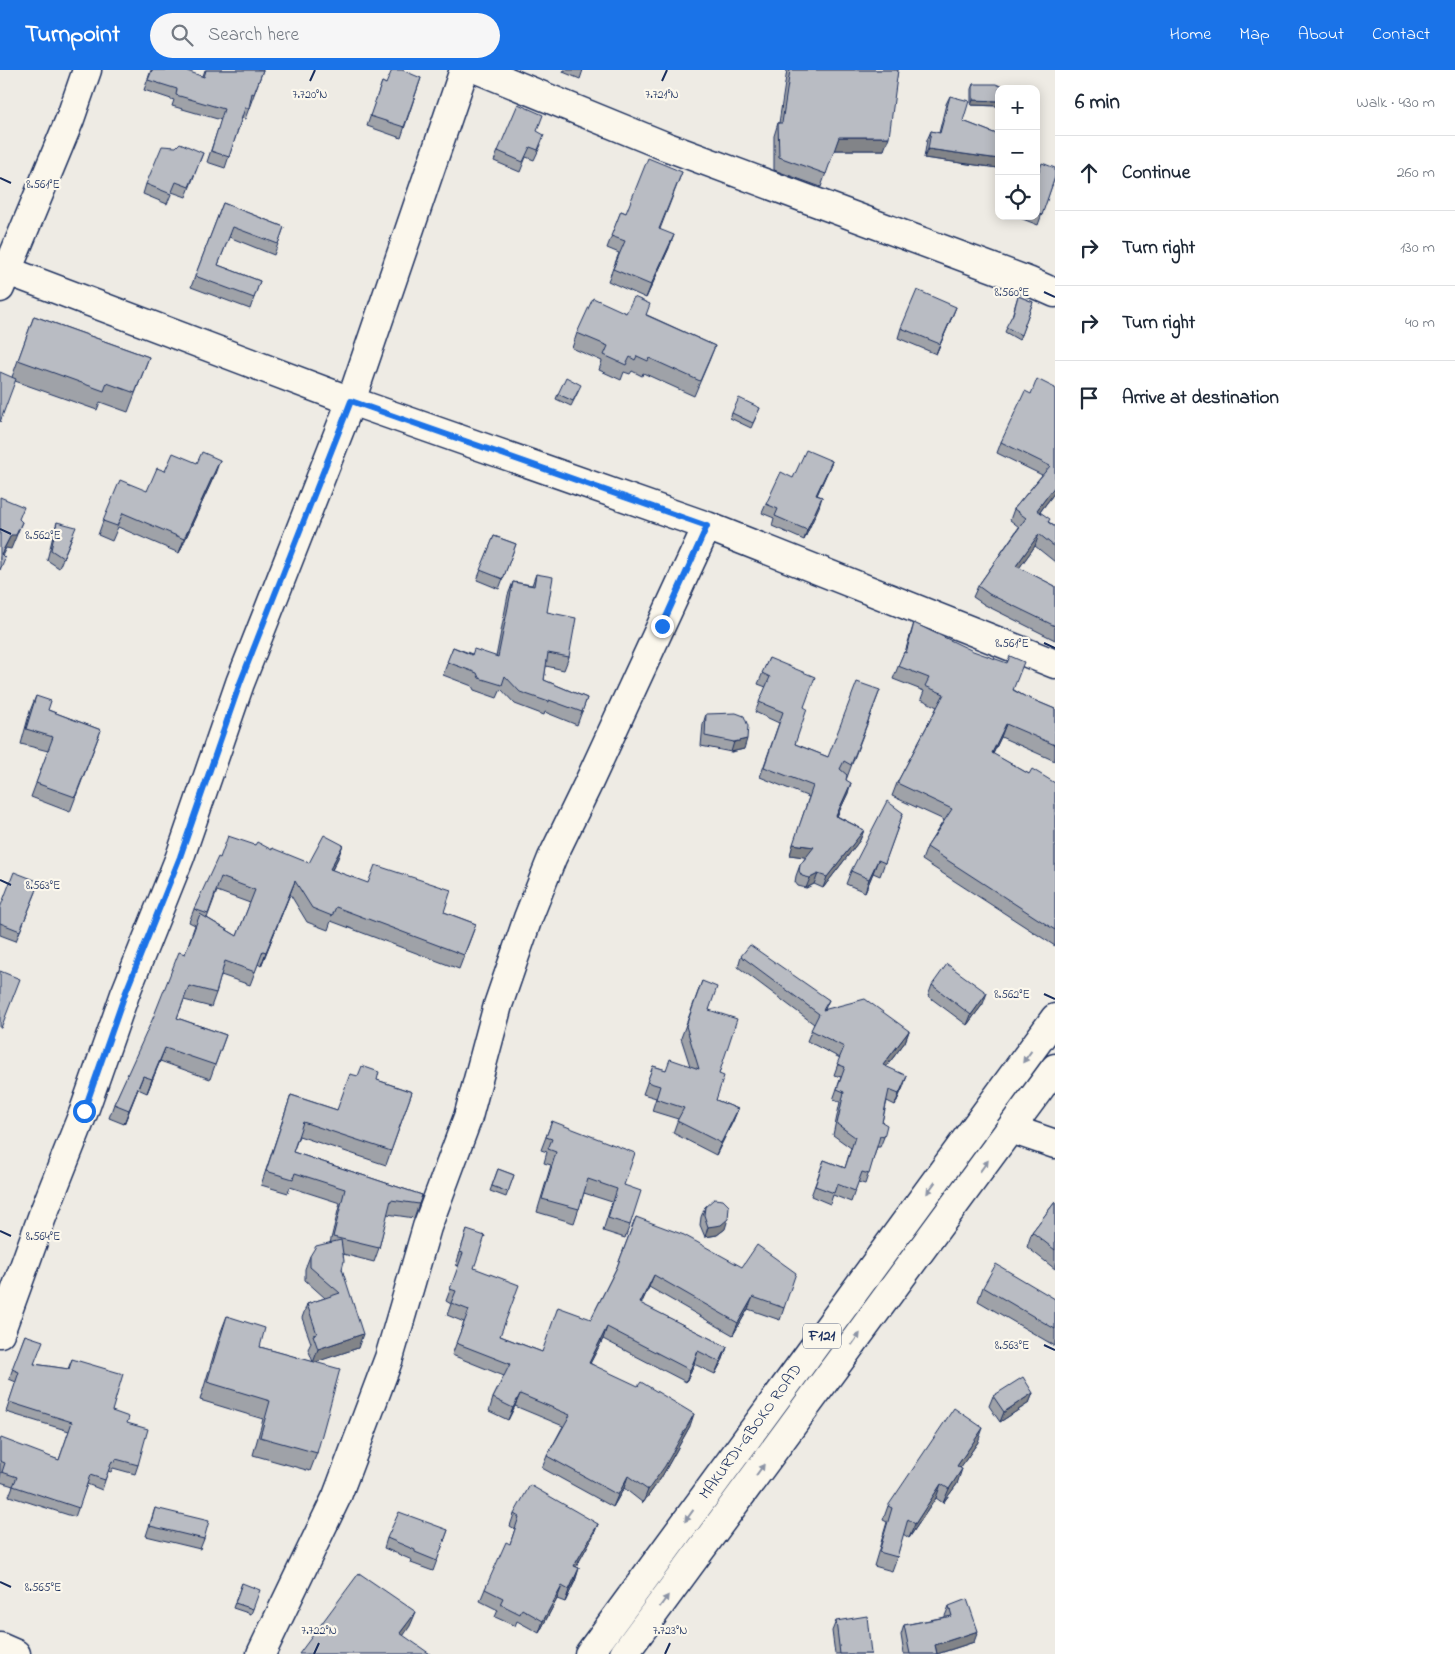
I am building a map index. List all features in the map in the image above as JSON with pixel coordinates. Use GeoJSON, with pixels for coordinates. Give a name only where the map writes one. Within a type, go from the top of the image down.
{"type":"FeatureCollection","features":[{"type":"Feature","properties":{"kind":"street"},"geometry":{"type":"LineString","coordinates":[[87,70],[70,119],[3,275],[351,401],[707,526],[1055,664]]}},
{"type":"Feature","properties":{"kind":"street"},"geometry":{"type":"LineString","coordinates":[[0,1333],[42,1217],[84,1111],[125,994],[180,857],[240,683],[351,401],[464,70]]}},
{"type":"Feature","properties":{"kind":"street"},"geometry":{"type":"LineString","coordinates":[[479,70],[665,146],[1028,281],[1055,293]]}},
{"type":"Feature","properties":{"kind":"street"},"geometry":{"type":"LineString","coordinates":[[261,1654],[337,1496],[388,1358],[427,1227],[468,1117],[498,1005],[528,918],[552,858],[707,526]]}},
{"type":"Feature","properties":{"kind":"street","name":"MAKURDI-GBOKO ROAD"},"geometry":{"type":"LineString","coordinates":[[589,1654],[1055,1018]]}},
{"type":"Feature","properties":{"kind":"street","name":"F121"},"geometry":{"type":"LineString","coordinates":[[624,1654],[1055,1068]]}},
{"type":"Feature","properties":{"kind":"street"},"geometry":{"type":"LineString","coordinates":[[1011,1128],[1055,1144]]}},
{"type":"Feature","properties":{"kind":"street"},"geometry":{"type":"LineString","coordinates":[[0,1647],[16,1654]]}},
{"type":"Feature","properties":{"kind":"building"},"geometry":{"type":"Polygon","coordinates":[[[152,70],[184,70],[204,77],[206,70],[263,70],[254,94],[252,93],[249,108],[245,108],[229,157],[211,151],[224,109],[176,95],[177,89],[148,80],[152,70]]]}},
{"type":"Feature","properties":{"kind":"building"},"geometry":{"type":"Polygon","coordinates":[[[392,70],[402,70],[421,78],[404,127],[370,116],[382,82],[386,84],[392,70]]]}},
{"type":"Feature","properties":{"kind":"building"},"geometry":{"type":"Polygon","coordinates":[[[790,70],[898,70],[889,137],[839,137],[826,174],[779,157],[778,123],[782,123],[790,70]]]}},
{"type":"Feature","properties":{"kind":"building"},"geometry":{"type":"Polygon","coordinates":[[[973,84],[998,85],[995,85],[995,101],[973,100],[973,84]]]}},
{"type":"Feature","properties":{"kind":"building"},"geometry":{"type":"Polygon","coordinates":[[[950,96],[969,101],[963,121],[995,133],[995,158],[928,149],[931,131],[940,133],[950,96]]]}},
{"type":"Feature","properties":{"kind":"building"},"geometry":{"type":"Polygon","coordinates":[[[518,104],[543,115],[537,131],[544,135],[538,150],[530,147],[523,162],[498,151],[518,104]]]}},
{"type":"Feature","properties":{"kind":"building"},"geometry":{"type":"Polygon","coordinates":[[[180,143],[203,153],[189,187],[176,182],[171,194],[146,184],[162,146],[176,147],[180,143]]]}},
{"type":"Feature","properties":{"kind":"building"},"geometry":{"type":"Polygon","coordinates":[[[648,158],[682,172],[659,229],[674,235],[651,285],[613,269],[625,241],[611,236],[621,211],[626,213],[648,158]]]}},
{"type":"Feature","properties":{"kind":"building"},"geometry":{"type":"Polygon","coordinates":[[[1042,163],[1055,168],[1055,177],[1042,215],[1040,214],[1040,168],[1042,163]]]}},
{"type":"Feature","properties":{"kind":"building"},"geometry":{"type":"Polygon","coordinates":[[[223,203],[284,227],[278,244],[233,227],[218,265],[260,281],[254,298],[195,276],[223,203]]]}},
{"type":"Feature","properties":{"kind":"building"},"geometry":{"type":"Polygon","coordinates":[[[917,290],[956,307],[940,344],[901,328],[917,290]]]}},
{"type":"Feature","properties":{"kind":"building"},"geometry":{"type":"Polygon","coordinates":[[[1018,296],[1033,302],[1021,335],[1006,327],[1013,314],[1018,296]]]}},
{"type":"Feature","properties":{"kind":"building"},"geometry":{"type":"Polygon","coordinates":[[[634,297],[650,304],[646,315],[715,346],[700,381],[649,358],[648,361],[637,356],[635,360],[630,357],[626,365],[604,355],[608,346],[577,333],[593,298],[626,313],[634,297]]]}},
{"type":"Feature","properties":{"kind":"building"},"geometry":{"type":"Polygon","coordinates":[[[34,316],[149,357],[135,393],[107,383],[104,391],[18,360],[34,316]]]}},
{"type":"Feature","properties":{"kind":"building"},"geometry":{"type":"Polygon","coordinates":[[[0,372],[16,379],[0,422],[0,372]]]}},
{"type":"Feature","properties":{"kind":"building"},"geometry":{"type":"Polygon","coordinates":[[[566,377],[581,385],[573,401],[558,394],[566,377]]]}},
{"type":"Feature","properties":{"kind":"building"},"geometry":{"type":"Polygon","coordinates":[[[1037,379],[1055,388],[1055,486],[1037,510],[1050,519],[1048,522],[1055,527],[1055,547],[1039,534],[1016,566],[1055,586],[1055,626],[989,594],[978,586],[1026,518],[1014,509],[1050,466],[1001,442],[1025,391],[1031,394],[1037,379]]]}},
{"type":"Feature","properties":{"kind":"building"},"geometry":{"type":"Polygon","coordinates":[[[739,398],[760,408],[753,423],[732,413],[739,398]]]}},
{"type":"Feature","properties":{"kind":"building"},"geometry":{"type":"Polygon","coordinates":[[[806,450],[832,461],[816,495],[822,497],[807,530],[775,516],[778,509],[766,504],[781,472],[793,478],[806,450]]]}},
{"type":"Feature","properties":{"kind":"building"},"geometry":{"type":"Polygon","coordinates":[[[202,452],[220,460],[184,539],[123,513],[117,526],[103,521],[120,480],[147,491],[157,468],[165,471],[173,453],[197,463],[202,452]]]}},
{"type":"Feature","properties":{"kind":"building"},"geometry":{"type":"Polygon","coordinates":[[[0,497],[24,507],[19,519],[22,522],[16,535],[11,535],[1,554],[5,558],[0,570],[0,497]]]}},
{"type":"Feature","properties":{"kind":"building"},"geometry":{"type":"Polygon","coordinates":[[[57,522],[76,527],[63,558],[51,550],[57,522]]]}},
{"type":"Feature","properties":{"kind":"building"},"geometry":{"type":"Polygon","coordinates":[[[494,536],[516,544],[503,579],[480,570],[494,536]]]}},
{"type":"Feature","properties":{"kind":"building"},"geometry":{"type":"Polygon","coordinates":[[[536,574],[553,577],[547,612],[576,618],[569,657],[548,653],[544,680],[587,698],[582,712],[520,692],[505,676],[502,685],[479,678],[477,673],[447,662],[453,647],[472,655],[474,649],[498,657],[513,582],[534,586],[536,574]]]}},
{"type":"Feature","properties":{"kind":"building"},"geometry":{"type":"Polygon","coordinates":[[[914,623],[973,651],[1007,663],[1010,656],[1024,662],[1013,690],[1055,709],[1055,745],[1006,724],[992,753],[1029,774],[1032,769],[1055,783],[1055,930],[927,847],[952,809],[897,783],[944,694],[925,686],[929,678],[898,666],[904,652],[906,653],[914,623]]]}},
{"type":"Feature","properties":{"kind":"building"},"geometry":{"type":"Polygon","coordinates":[[[769,658],[815,677],[804,707],[807,709],[795,744],[828,757],[857,682],[880,690],[851,765],[844,761],[840,769],[847,775],[846,780],[851,783],[836,816],[864,830],[827,877],[818,874],[810,878],[802,876],[799,871],[800,865],[814,847],[793,844],[813,786],[764,767],[783,712],[759,702],[770,677],[762,673],[769,658]]]}},
{"type":"Feature","properties":{"kind":"building"},"geometry":{"type":"Polygon","coordinates":[[[36,696],[51,701],[48,710],[101,730],[75,797],[36,783],[53,737],[26,729],[36,696]]]}},
{"type":"Feature","properties":{"kind":"building"},"geometry":{"type":"Polygon","coordinates":[[[736,713],[744,716],[748,726],[747,739],[734,742],[705,736],[706,714],[736,713]]]}},
{"type":"Feature","properties":{"kind":"building"},"geometry":{"type":"Polygon","coordinates":[[[887,801],[903,813],[885,863],[878,860],[869,879],[851,871],[887,801]]]}},
{"type":"Feature","properties":{"kind":"building"},"geometry":{"type":"Polygon","coordinates":[[[324,835],[343,845],[330,869],[368,883],[375,865],[451,890],[444,912],[476,924],[464,955],[336,907],[332,916],[312,908],[295,881],[266,952],[263,951],[255,972],[225,961],[216,993],[189,986],[177,1018],[226,1035],[215,1065],[165,1048],[152,1079],[143,1076],[129,1110],[114,1104],[153,1018],[179,952],[185,954],[200,914],[237,936],[255,890],[221,877],[208,914],[194,909],[218,857],[220,858],[228,836],[255,845],[257,842],[272,850],[272,848],[309,863],[324,835]]]}},
{"type":"Feature","properties":{"kind":"building"},"geometry":{"type":"Polygon","coordinates":[[[14,872],[40,882],[20,931],[0,923],[0,908],[14,872]]]}},
{"type":"Feature","properties":{"kind":"building"},"geometry":{"type":"Polygon","coordinates":[[[750,945],[829,1000],[823,1010],[865,999],[909,1031],[883,1065],[907,1076],[899,1094],[889,1090],[882,1122],[887,1125],[884,1137],[880,1136],[869,1174],[862,1172],[855,1191],[837,1184],[834,1193],[815,1186],[824,1160],[845,1168],[855,1137],[837,1124],[844,1092],[837,1089],[845,1067],[837,1064],[844,1047],[811,1030],[819,1014],[741,956],[750,945]]]}},
{"type":"Feature","properties":{"kind":"building"},"geometry":{"type":"Polygon","coordinates":[[[947,964],[987,993],[971,1015],[932,985],[947,964]]]}},
{"type":"Feature","properties":{"kind":"building"},"geometry":{"type":"Polygon","coordinates":[[[0,971],[20,979],[1,1028],[0,1028],[0,971]]]}},
{"type":"Feature","properties":{"kind":"building"},"geometry":{"type":"Polygon","coordinates":[[[702,981],[717,987],[709,1010],[737,1019],[719,1074],[724,1076],[716,1100],[738,1109],[721,1143],[677,1121],[684,1108],[656,1099],[660,1086],[647,1082],[653,1066],[666,1070],[670,1059],[699,1069],[686,1026],[702,981]]]}},
{"type":"Feature","properties":{"kind":"building"},"geometry":{"type":"Polygon","coordinates":[[[362,1066],[379,1072],[377,1080],[412,1092],[391,1151],[303,1122],[293,1152],[422,1195],[419,1204],[391,1200],[379,1248],[333,1237],[345,1189],[295,1173],[293,1179],[266,1171],[291,1095],[337,1110],[350,1074],[358,1076],[362,1066]]]}},
{"type":"Feature","properties":{"kind":"building"},"geometry":{"type":"Polygon","coordinates":[[[552,1121],[635,1153],[624,1185],[641,1191],[630,1225],[608,1218],[617,1189],[588,1179],[579,1209],[542,1199],[556,1152],[548,1149],[552,1139],[546,1137],[552,1121]]]}},
{"type":"Feature","properties":{"kind":"building"},"geometry":{"type":"Polygon","coordinates":[[[498,1169],[514,1175],[508,1192],[492,1186],[498,1169]]]}},
{"type":"Feature","properties":{"kind":"building"},"geometry":{"type":"Polygon","coordinates":[[[714,1199],[723,1200],[729,1206],[728,1219],[721,1225],[708,1227],[704,1215],[705,1207],[714,1199]]]}},
{"type":"Feature","properties":{"kind":"building"},"geometry":{"type":"Polygon","coordinates":[[[1055,1202],[1055,1250],[1032,1232],[1055,1202]]]}},
{"type":"Feature","properties":{"kind":"building"},"geometry":{"type":"Polygon","coordinates":[[[636,1217],[684,1235],[742,1267],[757,1245],[796,1273],[784,1308],[753,1297],[738,1323],[654,1275],[640,1303],[727,1347],[720,1362],[698,1351],[690,1370],[607,1327],[589,1363],[638,1386],[641,1382],[694,1414],[665,1466],[648,1490],[628,1476],[618,1495],[547,1456],[570,1415],[520,1394],[513,1408],[493,1398],[510,1364],[456,1343],[469,1310],[451,1303],[456,1291],[450,1289],[463,1253],[460,1252],[467,1230],[485,1236],[474,1268],[519,1285],[500,1336],[542,1352],[558,1307],[591,1319],[617,1267],[636,1217]]]}},
{"type":"Feature","properties":{"kind":"building"},"geometry":{"type":"Polygon","coordinates":[[[341,1240],[344,1261],[342,1269],[363,1334],[318,1349],[313,1335],[317,1334],[307,1304],[340,1293],[310,1267],[310,1256],[316,1246],[341,1240]]]}},
{"type":"Feature","properties":{"kind":"building"},"geometry":{"type":"Polygon","coordinates":[[[996,1264],[1055,1299],[1055,1329],[983,1287],[996,1264]]]}},
{"type":"Feature","properties":{"kind":"building"},"geometry":{"type":"Polygon","coordinates":[[[227,1316],[265,1328],[260,1347],[340,1369],[317,1453],[260,1437],[270,1401],[207,1382],[227,1316]]]}},
{"type":"Feature","properties":{"kind":"building"},"geometry":{"type":"Polygon","coordinates":[[[25,1335],[43,1341],[34,1364],[69,1369],[72,1359],[123,1374],[112,1411],[129,1417],[127,1423],[148,1429],[138,1465],[116,1459],[115,1462],[112,1461],[105,1480],[90,1475],[79,1508],[13,1486],[17,1477],[2,1472],[5,1463],[0,1461],[1,1438],[59,1460],[72,1422],[9,1402],[19,1372],[12,1369],[25,1335]]]}},
{"type":"Feature","properties":{"kind":"building"},"geometry":{"type":"Polygon","coordinates":[[[1023,1377],[1033,1393],[1004,1412],[993,1396],[1023,1377]]]}},
{"type":"Feature","properties":{"kind":"building"},"geometry":{"type":"Polygon","coordinates":[[[954,1408],[983,1428],[957,1466],[962,1469],[949,1489],[941,1484],[915,1524],[908,1519],[897,1557],[879,1552],[892,1508],[888,1506],[954,1408]]]}},
{"type":"Feature","properties":{"kind":"building"},"geometry":{"type":"Polygon","coordinates":[[[530,1485],[598,1524],[574,1566],[579,1568],[569,1590],[562,1586],[543,1621],[522,1609],[520,1614],[500,1604],[503,1598],[485,1589],[506,1542],[510,1544],[519,1517],[514,1514],[530,1485]]]}},
{"type":"Feature","properties":{"kind":"building"},"geometry":{"type":"Polygon","coordinates":[[[155,1508],[209,1521],[204,1539],[150,1526],[155,1508]]]}},
{"type":"Feature","properties":{"kind":"building"},"geometry":{"type":"Polygon","coordinates":[[[399,1512],[448,1530],[437,1561],[387,1538],[399,1512]]]}},
{"type":"Feature","properties":{"kind":"building"},"geometry":{"type":"Polygon","coordinates":[[[359,1573],[416,1612],[400,1633],[430,1654],[299,1654],[359,1573]]]}},
{"type":"Feature","properties":{"kind":"building"},"geometry":{"type":"Polygon","coordinates":[[[242,1583],[260,1590],[253,1609],[235,1603],[242,1583]]]}},
{"type":"Feature","properties":{"kind":"building"},"geometry":{"type":"Polygon","coordinates":[[[967,1599],[978,1631],[935,1645],[937,1654],[910,1654],[904,1625],[952,1616],[949,1606],[967,1599]]]}},
{"type":"Feature","properties":{"kind":"building"},"geometry":{"type":"Polygon","coordinates":[[[867,1616],[871,1654],[840,1654],[836,1621],[867,1616]]]}},
{"type":"Feature","properties":{"kind":"route"},"geometry":{"type":"LineString","coordinates":[[84,1111],[125,994],[180,857],[240,683],[351,401],[707,526],[662,626]]}}]}
